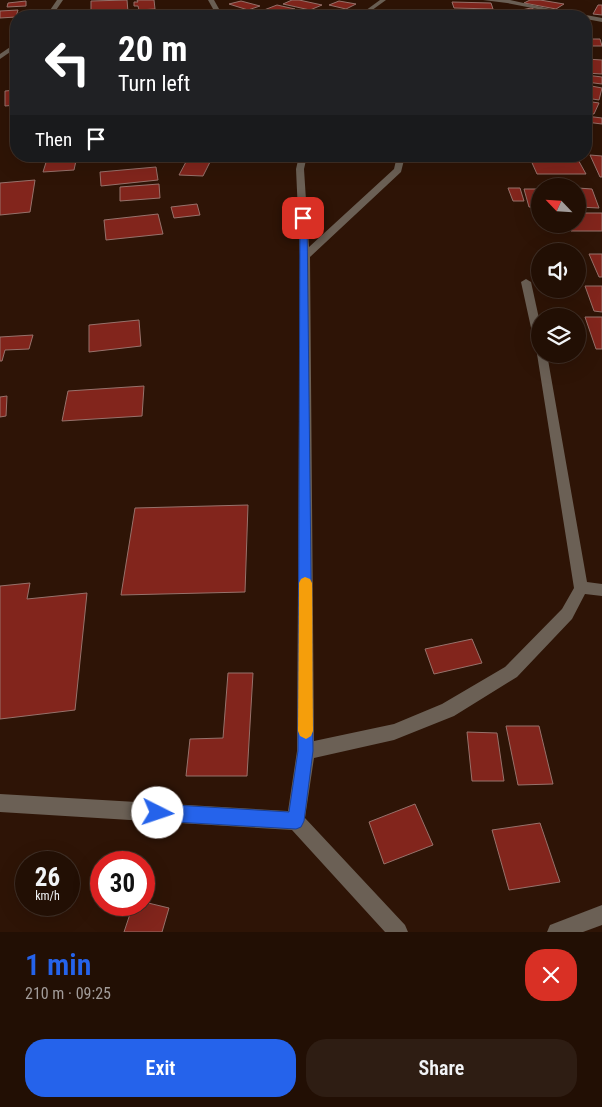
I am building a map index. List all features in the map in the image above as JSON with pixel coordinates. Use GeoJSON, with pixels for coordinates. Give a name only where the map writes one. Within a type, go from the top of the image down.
{"type":"FeatureCollection","features":[{"type":"Feature","properties":{"kind":"street"},"geometry":{"type":"LineString","coordinates":[[369,10],[383,0]]}},
{"type":"Feature","properties":{"kind":"street"},"geometry":{"type":"LineString","coordinates":[[486,0],[507,1],[550,10]]}},
{"type":"Feature","properties":{"kind":"street"},"geometry":{"type":"LineString","coordinates":[[296,821],[306,751],[305,256],[300,169],[302,162]]}},
{"type":"Feature","properties":{"kind":"street"},"geometry":{"type":"LineString","coordinates":[[305,256],[398,170],[400,162]]}},
{"type":"Feature","properties":{"kind":"street"},"geometry":{"type":"LineString","coordinates":[[526,282],[532,308]]}},
{"type":"Feature","properties":{"kind":"street"},"geometry":{"type":"LineString","coordinates":[[306,751],[394,732],[448,710],[511,672],[567,614],[581,588],[544,363]]}},
{"type":"Feature","properties":{"kind":"street"},"geometry":{"type":"LineString","coordinates":[[581,588],[602,590]]}},
{"type":"Feature","properties":{"kind":"street"},"geometry":{"type":"LineString","coordinates":[[0,803],[296,821],[398,932]]}},
{"type":"Feature","properties":{"kind":"street"},"geometry":{"type":"LineString","coordinates":[[557,932],[602,915]]}},
{"type":"Feature","properties":{"kind":"building"},"geometry":{"type":"Polygon","coordinates":[[[127,0],[128,10],[91,10],[91,1],[127,0]]]}},
{"type":"Feature","properties":{"kind":"building"},"geometry":{"type":"Polygon","coordinates":[[[137,0],[154,0],[155,9],[139,10],[138,6],[134,6],[134,2],[138,2],[137,0]]]}},
{"type":"Feature","properties":{"kind":"building"},"geometry":{"type":"Polygon","coordinates":[[[292,0],[322,5],[310,10],[283,4],[292,0]]]}},
{"type":"Feature","properties":{"kind":"building"},"geometry":{"type":"Polygon","coordinates":[[[530,0],[564,4],[556,9],[524,3],[530,0]]]}},
{"type":"Feature","properties":{"kind":"building"},"geometry":{"type":"Polygon","coordinates":[[[26,1],[26,6],[7,7],[8,3],[26,1]]]}},
{"type":"Feature","properties":{"kind":"building"},"geometry":{"type":"Polygon","coordinates":[[[241,1],[260,6],[248,10],[229,4],[241,1]]]}},
{"type":"Feature","properties":{"kind":"building"},"geometry":{"type":"Polygon","coordinates":[[[339,1],[356,4],[346,9],[329,5],[339,1]]]}},
{"type":"Feature","properties":{"kind":"building"},"geometry":{"type":"Polygon","coordinates":[[[452,2],[491,3],[493,9],[454,8],[452,2]]]}},
{"type":"Feature","properties":{"kind":"building"},"geometry":{"type":"Polygon","coordinates":[[[277,5],[295,9],[293,10],[264,10],[277,5]]]}},
{"type":"Feature","properties":{"kind":"building"},"geometry":{"type":"Polygon","coordinates":[[[598,5],[602,5],[602,15],[593,14],[598,5]]]}},
{"type":"Feature","properties":{"kind":"building"},"geometry":{"type":"Polygon","coordinates":[[[10,10],[10,17],[0,18],[0,11],[10,10]]]}},
{"type":"Feature","properties":{"kind":"building"},"geometry":{"type":"Polygon","coordinates":[[[592,39],[600,39],[602,46],[592,46],[592,39]]]}},
{"type":"Feature","properties":{"kind":"building"},"geometry":{"type":"Polygon","coordinates":[[[592,59],[602,60],[602,74],[592,73],[592,59]]]}},
{"type":"Feature","properties":{"kind":"building"},"geometry":{"type":"Polygon","coordinates":[[[592,76],[602,77],[602,84],[592,83],[592,76]]]}},
{"type":"Feature","properties":{"kind":"building"},"geometry":{"type":"Polygon","coordinates":[[[592,86],[602,88],[599,100],[592,99],[592,86]]]}},
{"type":"Feature","properties":{"kind":"building"},"geometry":{"type":"Polygon","coordinates":[[[5,91],[10,91],[10,106],[5,106],[5,91]]]}},
{"type":"Feature","properties":{"kind":"building"},"geometry":{"type":"Polygon","coordinates":[[[592,102],[599,103],[594,114],[592,114],[592,102]]]}},
{"type":"Feature","properties":{"kind":"building"},"geometry":{"type":"Polygon","coordinates":[[[592,117],[602,118],[602,124],[592,123],[592,117]]]}},
{"type":"Feature","properties":{"kind":"building"},"geometry":{"type":"Polygon","coordinates":[[[592,155],[602,156],[602,177],[600,177],[592,155]]]}},
{"type":"Feature","properties":{"kind":"building"},"geometry":{"type":"Polygon","coordinates":[[[46,162],[76,162],[74,170],[43,172],[46,162]]]}},
{"type":"Feature","properties":{"kind":"building"},"geometry":{"type":"Polygon","coordinates":[[[186,162],[210,162],[203,176],[179,175],[186,162]]]}},
{"type":"Feature","properties":{"kind":"building"},"geometry":{"type":"Polygon","coordinates":[[[532,162],[579,162],[586,174],[537,174],[532,162]]]}},
{"type":"Feature","properties":{"kind":"building"},"geometry":{"type":"Polygon","coordinates":[[[156,167],[158,180],[101,186],[100,172],[156,167]]]}},
{"type":"Feature","properties":{"kind":"building"},"geometry":{"type":"Polygon","coordinates":[[[35,180],[30,212],[0,215],[0,183],[35,180]]]}},
{"type":"Feature","properties":{"kind":"building"},"geometry":{"type":"Polygon","coordinates":[[[159,184],[160,198],[120,201],[120,187],[159,184]]]}},
{"type":"Feature","properties":{"kind":"building"},"geometry":{"type":"Polygon","coordinates":[[[508,188],[520,188],[524,201],[513,201],[508,188]]]}},
{"type":"Feature","properties":{"kind":"building"},"geometry":{"type":"Polygon","coordinates":[[[524,189],[531,189],[531,207],[529,207],[524,189]]]}},
{"type":"Feature","properties":{"kind":"building"},"geometry":{"type":"Polygon","coordinates":[[[586,189],[592,189],[599,208],[586,207],[586,189]]]}},
{"type":"Feature","properties":{"kind":"building"},"geometry":{"type":"Polygon","coordinates":[[[197,204],[200,215],[174,218],[171,207],[197,204]]]}},
{"type":"Feature","properties":{"kind":"building"},"geometry":{"type":"Polygon","coordinates":[[[586,213],[602,213],[602,231],[586,231],[586,213]]]}},
{"type":"Feature","properties":{"kind":"building"},"geometry":{"type":"Polygon","coordinates":[[[158,214],[163,234],[106,240],[104,220],[158,214]]]}},
{"type":"Feature","properties":{"kind":"building"},"geometry":{"type":"Polygon","coordinates":[[[589,254],[602,254],[602,277],[599,277],[589,254]]]}},
{"type":"Feature","properties":{"kind":"building"},"geometry":{"type":"Polygon","coordinates":[[[586,286],[602,286],[602,312],[594,311],[586,286]]]}},
{"type":"Feature","properties":{"kind":"building"},"geometry":{"type":"Polygon","coordinates":[[[586,317],[602,317],[602,349],[596,349],[586,317]]]}},
{"type":"Feature","properties":{"kind":"building"},"geometry":{"type":"Polygon","coordinates":[[[139,320],[141,346],[89,352],[89,325],[139,320]]]}},
{"type":"Feature","properties":{"kind":"building"},"geometry":{"type":"Polygon","coordinates":[[[33,335],[29,349],[5,350],[2,361],[0,361],[0,337],[33,335]]]}},
{"type":"Feature","properties":{"kind":"building"},"geometry":{"type":"Polygon","coordinates":[[[144,386],[142,416],[62,421],[68,391],[144,386]]]}},
{"type":"Feature","properties":{"kind":"building"},"geometry":{"type":"Polygon","coordinates":[[[7,396],[6,416],[0,417],[0,397],[7,396]]]}},
{"type":"Feature","properties":{"kind":"building"},"geometry":{"type":"Polygon","coordinates":[[[248,505],[245,592],[121,595],[135,508],[248,505]]]}},
{"type":"Feature","properties":{"kind":"building"},"geometry":{"type":"Polygon","coordinates":[[[30,583],[27,599],[87,593],[75,710],[0,719],[0,586],[30,583]]]}},
{"type":"Feature","properties":{"kind":"building"},"geometry":{"type":"Polygon","coordinates":[[[472,639],[482,663],[434,674],[425,649],[472,639]]]}},
{"type":"Feature","properties":{"kind":"building"},"geometry":{"type":"Polygon","coordinates":[[[228,673],[253,673],[247,776],[186,776],[190,739],[223,738],[228,673]]]}},
{"type":"Feature","properties":{"kind":"building"},"geometry":{"type":"Polygon","coordinates":[[[506,726],[539,726],[553,784],[518,785],[506,726]]]}},
{"type":"Feature","properties":{"kind":"building"},"geometry":{"type":"Polygon","coordinates":[[[467,732],[497,733],[504,781],[472,781],[467,732]]]}},
{"type":"Feature","properties":{"kind":"building"},"geometry":{"type":"Polygon","coordinates":[[[415,804],[433,845],[384,864],[369,822],[415,804]]]}},
{"type":"Feature","properties":{"kind":"building"},"geometry":{"type":"Polygon","coordinates":[[[540,823],[560,882],[509,890],[492,830],[540,823]]]}},
{"type":"Feature","properties":{"kind":"building"},"geometry":{"type":"Polygon","coordinates":[[[155,905],[169,908],[162,932],[124,932],[129,916],[155,916],[155,905]]]}},
{"type":"Feature","properties":{"kind":"slow traffic"},"geometry":{"type":"LineString","coordinates":[[305,583],[306,731]]}},
{"type":"Feature","properties":{"kind":"route"},"geometry":{"type":"LineString","coordinates":[[158,813],[296,821],[306,751],[305,256],[303,218]]}}]}
